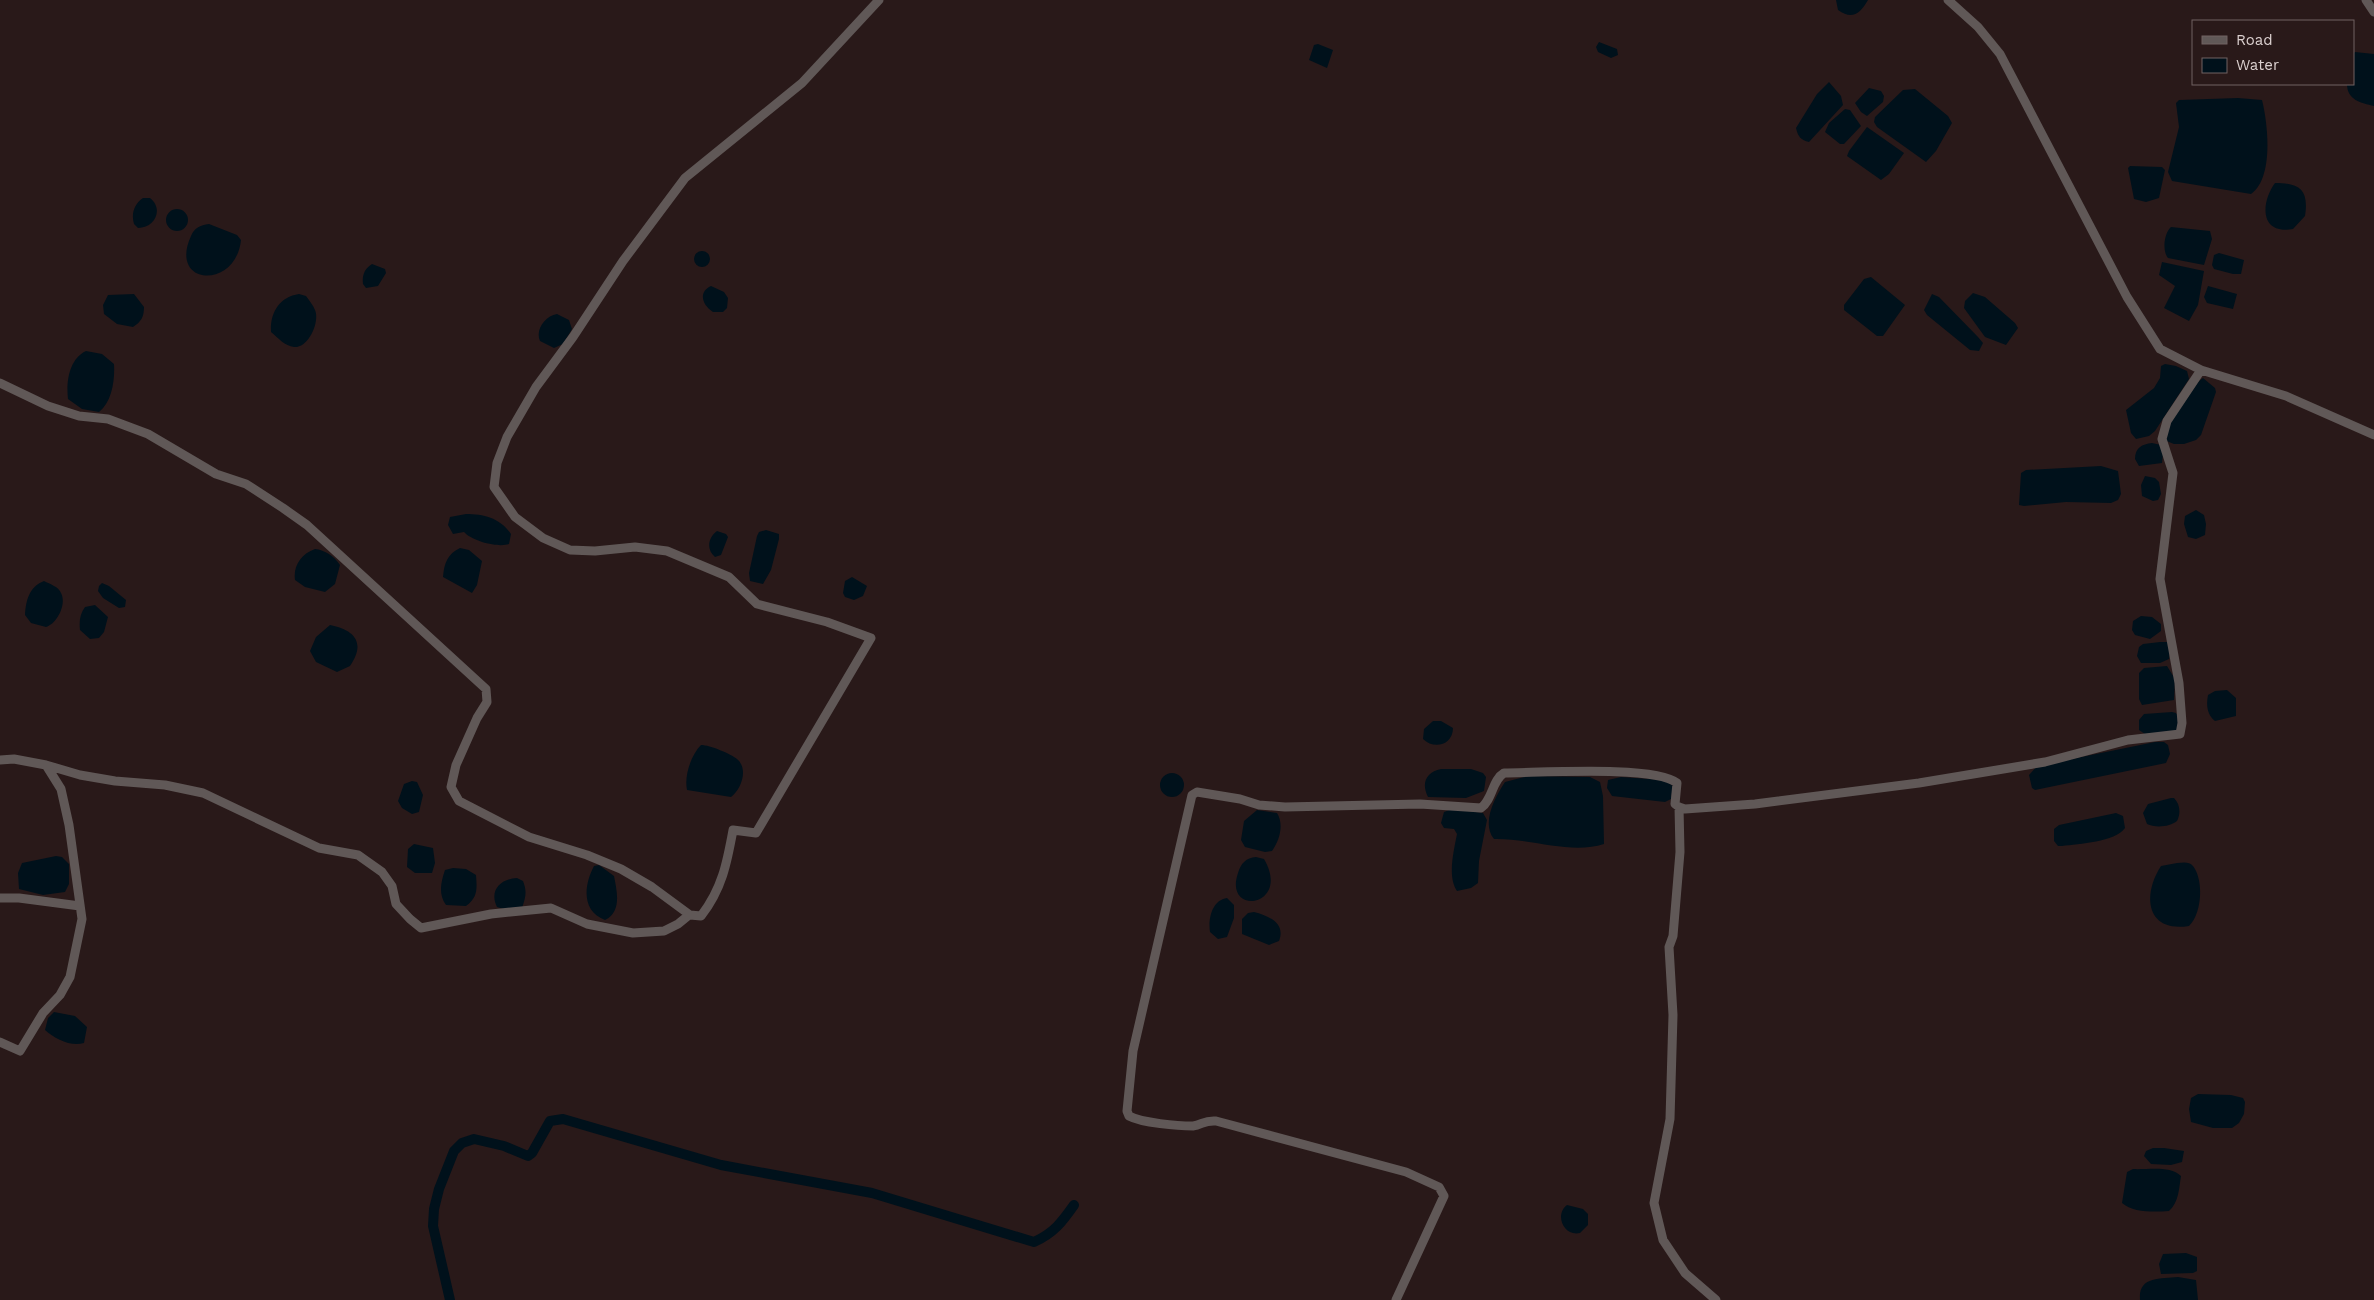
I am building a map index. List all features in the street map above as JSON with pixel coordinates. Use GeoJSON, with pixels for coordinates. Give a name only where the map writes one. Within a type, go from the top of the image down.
{"type":"FeatureCollection","features":[{"type":"Feature","properties":{"kind":"street"},"geometry":{"type":"LineString","coordinates":[[0,383],[48,406],[79,416],[108,419],[148,434],[216,474],[246,484],[307,525],[486,689],[487,702],[476,718],[456,765],[451,787],[459,801],[529,837],[587,855],[621,869],[652,887],[689,915],[701,916],[715,898],[723,878],[734,830],[756,833],[871,638],[827,622],[757,604],[729,576],[667,551],[635,547],[595,551],[570,550],[543,538],[515,517],[494,487],[497,463],[507,438],[536,387],[574,336],[623,262],[685,178],[802,83],[879,0]]}},
{"type":"Feature","properties":{"kind":"street"},"geometry":{"type":"LineString","coordinates":[[1948,0],[1978,27],[2000,54],[2150,336],[2160,350],[2201,370],[2286,396],[2374,435]]}},
{"type":"Feature","properties":{"kind":"street"},"geometry":{"type":"LineString","coordinates":[[2366,0],[2374,12]]}},
{"type":"Feature","properties":{"kind":"street"},"geometry":{"type":"LineString","coordinates":[[1396,1300],[1444,1196],[1439,1187],[1406,1172],[1216,1121],[1205,1120],[1193,1126],[1141,1120],[1129,1116],[1127,1111],[1133,1051],[1192,795],[1197,792],[1240,799],[1259,805],[1285,807],[1420,804],[1481,808],[1487,803],[1499,776],[1504,773],[1619,772],[1655,774],[1672,779],[1677,783],[1675,804],[1679,808],[1685,809],[1755,804],[1919,783],[2045,762],[2128,740],[2180,734],[2182,723],[2179,683],[2160,579],[2173,473],[2162,439],[2167,421],[2201,370]]}},
{"type":"Feature","properties":{"kind":"street"},"geometry":{"type":"LineString","coordinates":[[0,760],[14,760],[46,765],[80,775],[115,781],[165,785],[203,794],[319,848],[358,855],[382,872],[392,886],[396,904],[421,928],[491,914],[550,908],[587,924],[641,932],[664,931],[678,924],[689,915]]}},
{"type":"Feature","properties":{"kind":"street"},"geometry":{"type":"LineString","coordinates":[[0,1042],[20,1051],[43,1013],[60,995],[70,976],[82,919],[70,825],[61,789],[46,765]]}},
{"type":"Feature","properties":{"kind":"street"},"geometry":{"type":"LineString","coordinates":[[1679,808],[1680,852],[1674,927],[1669,947],[1674,1015],[1670,1119],[1654,1203],[1663,1240],[1685,1273],[1716,1300]]}},
{"type":"Feature","properties":{"kind":"street"},"geometry":{"type":"LineString","coordinates":[[0,898],[19,898],[80,906]]}},
{"type":"Feature","properties":{"kind":"water"},"geometry":{"type":"Polygon","coordinates":[[[1836,0],[1868,0],[1859,12],[1847,15],[1838,10],[1836,0]]]}},
{"type":"Feature","properties":{"kind":"water"},"geometry":{"type":"Polygon","coordinates":[[[1599,42],[1617,49],[1618,55],[1611,58],[1598,52],[1596,47],[1599,42]]]}},
{"type":"Feature","properties":{"kind":"water"},"geometry":{"type":"Polygon","coordinates":[[[1318,44],[1333,50],[1327,68],[1309,60],[1314,45],[1318,44]]]}},
{"type":"Feature","properties":{"kind":"water"},"geometry":{"type":"Polygon","coordinates":[[[2354,53],[2374,54],[2374,106],[2364,104],[2349,94],[2347,85],[2354,85],[2354,53]]]}},
{"type":"Feature","properties":{"kind":"water"},"geometry":{"type":"Polygon","coordinates":[[[1829,82],[1841,96],[1843,105],[1809,142],[1800,138],[1796,128],[1817,94],[1829,82]]]}},
{"type":"Feature","properties":{"kind":"water"},"geometry":{"type":"Polygon","coordinates":[[[1869,88],[1881,91],[1884,96],[1883,102],[1867,116],[1861,112],[1855,103],[1869,88]]]}},
{"type":"Feature","properties":{"kind":"water"},"geometry":{"type":"Polygon","coordinates":[[[1915,89],[1948,116],[1952,123],[1936,151],[1926,162],[1877,127],[1874,122],[1875,117],[1903,90],[1915,89]]]}},
{"type":"Feature","properties":{"kind":"water"},"geometry":{"type":"Polygon","coordinates":[[[2238,98],[2262,100],[2266,123],[2267,150],[2263,176],[2258,186],[2251,194],[2172,181],[2168,172],[2179,127],[2176,103],[2179,100],[2238,98]]]}},
{"type":"Feature","properties":{"kind":"water"},"geometry":{"type":"Polygon","coordinates":[[[1845,109],[1850,110],[1861,126],[1844,144],[1840,144],[1825,132],[1829,123],[1845,109]]]}},
{"type":"Feature","properties":{"kind":"water"},"geometry":{"type":"Polygon","coordinates":[[[1867,127],[1904,153],[1889,174],[1881,180],[1847,156],[1867,127]]]}},
{"type":"Feature","properties":{"kind":"water"},"geometry":{"type":"Polygon","coordinates":[[[2130,166],[2162,167],[2165,170],[2159,198],[2146,202],[2134,199],[2128,168],[2130,166]]]}},
{"type":"Feature","properties":{"kind":"water"},"geometry":{"type":"Polygon","coordinates":[[[2275,183],[2291,184],[2304,194],[2306,200],[2305,216],[2293,229],[2282,230],[2274,227],[2266,215],[2267,199],[2275,183]]]}},
{"type":"Feature","properties":{"kind":"water"},"geometry":{"type":"Polygon","coordinates":[[[143,198],[150,198],[154,202],[157,212],[156,217],[149,225],[138,228],[134,224],[133,213],[137,203],[143,198]]]}},
{"type":"Feature","properties":{"kind":"water"},"geometry":{"type":"Polygon","coordinates":[[[177,209],[185,212],[188,220],[185,228],[177,231],[169,228],[166,220],[169,212],[177,209]]]}},
{"type":"Feature","properties":{"kind":"water"},"geometry":{"type":"Polygon","coordinates":[[[209,224],[237,235],[241,240],[236,256],[228,268],[217,274],[206,276],[195,272],[188,265],[186,253],[194,231],[200,226],[209,224]]]}},
{"type":"Feature","properties":{"kind":"water"},"geometry":{"type":"Polygon","coordinates":[[[2171,227],[2210,231],[2212,239],[2204,265],[2168,258],[2165,251],[2165,242],[2171,227]]]}},
{"type":"Feature","properties":{"kind":"water"},"geometry":{"type":"Polygon","coordinates":[[[699,251],[705,251],[710,256],[708,265],[699,267],[694,262],[694,256],[699,251]]]}},
{"type":"Feature","properties":{"kind":"water"},"geometry":{"type":"Polygon","coordinates":[[[2219,253],[2244,260],[2241,274],[2214,269],[2212,265],[2214,255],[2219,253]]]}},
{"type":"Feature","properties":{"kind":"water"},"geometry":{"type":"Polygon","coordinates":[[[2162,262],[2204,271],[2198,305],[2189,321],[2164,308],[2175,286],[2159,275],[2162,262]]]}},
{"type":"Feature","properties":{"kind":"water"},"geometry":{"type":"Polygon","coordinates":[[[372,264],[385,269],[386,273],[378,286],[366,288],[363,284],[363,275],[365,270],[372,264]]]}},
{"type":"Feature","properties":{"kind":"water"},"geometry":{"type":"Polygon","coordinates":[[[1871,277],[1905,305],[1883,336],[1877,336],[1844,310],[1844,305],[1864,279],[1871,277]]]}},
{"type":"Feature","properties":{"kind":"water"},"geometry":{"type":"Polygon","coordinates":[[[711,286],[724,292],[728,298],[727,308],[723,312],[713,312],[704,302],[704,292],[711,286]]]}},
{"type":"Feature","properties":{"kind":"water"},"geometry":{"type":"Polygon","coordinates":[[[2208,286],[2237,294],[2233,309],[2207,303],[2204,297],[2208,286]]]}},
{"type":"Feature","properties":{"kind":"water"},"geometry":{"type":"Polygon","coordinates":[[[1973,293],[1985,297],[2015,323],[2018,328],[2006,345],[1985,337],[1964,308],[1965,301],[1973,293]]]}},
{"type":"Feature","properties":{"kind":"water"},"geometry":{"type":"Polygon","coordinates":[[[134,294],[144,307],[142,319],[133,327],[117,324],[104,314],[103,305],[108,295],[134,294]]]}},
{"type":"Feature","properties":{"kind":"water"},"geometry":{"type":"Polygon","coordinates":[[[299,294],[306,296],[312,304],[315,310],[316,321],[309,339],[294,347],[285,343],[271,332],[271,325],[274,312],[281,302],[299,294]]]}},
{"type":"Feature","properties":{"kind":"water"},"geometry":{"type":"Polygon","coordinates":[[[1932,294],[1939,297],[1983,343],[1979,351],[1970,350],[1927,315],[1924,310],[1932,294]]]}},
{"type":"Feature","properties":{"kind":"water"},"geometry":{"type":"Polygon","coordinates":[[[557,314],[569,320],[572,329],[563,344],[554,348],[540,341],[539,332],[545,321],[557,314]]]}},
{"type":"Feature","properties":{"kind":"water"},"geometry":{"type":"Polygon","coordinates":[[[86,351],[102,354],[114,364],[114,377],[110,397],[99,412],[82,409],[68,399],[68,378],[72,365],[86,351]]]}},
{"type":"Feature","properties":{"kind":"water"},"geometry":{"type":"Polygon","coordinates":[[[2165,364],[2187,371],[2189,379],[2155,431],[2149,436],[2136,439],[2131,433],[2126,410],[2154,388],[2160,378],[2161,366],[2165,364]]]}},
{"type":"Feature","properties":{"kind":"water"},"geometry":{"type":"Polygon","coordinates":[[[2203,378],[2215,388],[2216,392],[2201,435],[2196,440],[2184,444],[2174,444],[2164,440],[2169,424],[2203,378]]]}},
{"type":"Feature","properties":{"kind":"water"},"geometry":{"type":"Polygon","coordinates":[[[2145,444],[2161,445],[2162,463],[2139,466],[2135,459],[2136,452],[2145,444]]]}},
{"type":"Feature","properties":{"kind":"water"},"geometry":{"type":"Polygon","coordinates":[[[2101,466],[2118,471],[2121,494],[2118,500],[2111,503],[2066,502],[2019,505],[2021,473],[2026,470],[2101,466]]]}},
{"type":"Feature","properties":{"kind":"water"},"geometry":{"type":"Polygon","coordinates":[[[2145,476],[2155,478],[2159,482],[2161,494],[2158,500],[2153,501],[2142,496],[2141,485],[2145,476]]]}},
{"type":"Feature","properties":{"kind":"water"},"geometry":{"type":"Polygon","coordinates":[[[2196,510],[2204,515],[2206,524],[2205,535],[2196,539],[2188,537],[2184,524],[2185,516],[2196,510]]]}},
{"type":"Feature","properties":{"kind":"water"},"geometry":{"type":"Polygon","coordinates":[[[466,514],[485,516],[502,524],[511,534],[509,544],[485,543],[464,532],[453,534],[448,525],[450,517],[466,514]]]}},
{"type":"Feature","properties":{"kind":"water"},"geometry":{"type":"Polygon","coordinates":[[[766,530],[779,534],[779,539],[771,570],[763,584],[750,581],[749,573],[757,536],[759,532],[766,530]]]}},
{"type":"Feature","properties":{"kind":"water"},"geometry":{"type":"Polygon","coordinates":[[[717,531],[726,534],[728,537],[721,555],[715,557],[710,551],[709,544],[717,531]]]}},
{"type":"Feature","properties":{"kind":"water"},"geometry":{"type":"Polygon","coordinates":[[[460,548],[469,550],[482,561],[477,585],[472,593],[443,577],[447,560],[452,553],[460,548]]]}},
{"type":"Feature","properties":{"kind":"water"},"geometry":{"type":"Polygon","coordinates":[[[315,549],[329,554],[340,565],[335,584],[325,592],[305,587],[295,580],[295,570],[299,561],[315,549]]]}},
{"type":"Feature","properties":{"kind":"water"},"geometry":{"type":"Polygon","coordinates":[[[852,577],[867,586],[863,596],[854,600],[845,597],[843,593],[845,581],[852,577]]]}},
{"type":"Feature","properties":{"kind":"water"},"geometry":{"type":"Polygon","coordinates":[[[44,581],[58,589],[63,597],[60,613],[54,622],[46,627],[31,623],[25,615],[29,595],[35,587],[44,581]]]}},
{"type":"Feature","properties":{"kind":"water"},"geometry":{"type":"Polygon","coordinates":[[[102,583],[109,586],[126,600],[125,607],[119,608],[103,598],[98,591],[102,583]]]}},
{"type":"Feature","properties":{"kind":"water"},"geometry":{"type":"Polygon","coordinates":[[[95,605],[108,617],[104,632],[99,638],[90,639],[80,630],[80,621],[85,607],[95,605]]]}},
{"type":"Feature","properties":{"kind":"water"},"geometry":{"type":"Polygon","coordinates":[[[2141,616],[2152,617],[2161,624],[2161,631],[2150,639],[2135,635],[2132,630],[2133,621],[2141,616]]]}},
{"type":"Feature","properties":{"kind":"water"},"geometry":{"type":"Polygon","coordinates":[[[330,625],[339,627],[352,634],[357,644],[355,658],[350,666],[337,672],[316,662],[310,651],[316,637],[330,625]]]}},
{"type":"Feature","properties":{"kind":"water"},"geometry":{"type":"Polygon","coordinates":[[[2168,642],[2169,659],[2160,663],[2141,663],[2137,656],[2139,647],[2143,644],[2168,642]]]}},
{"type":"Feature","properties":{"kind":"water"},"geometry":{"type":"Polygon","coordinates":[[[2167,666],[2175,679],[2174,700],[2142,705],[2139,699],[2139,673],[2144,668],[2167,666]]]}},
{"type":"Feature","properties":{"kind":"water"},"geometry":{"type":"Polygon","coordinates":[[[2227,690],[2236,698],[2236,716],[2215,721],[2210,716],[2208,710],[2208,695],[2215,691],[2227,690]]]}},
{"type":"Feature","properties":{"kind":"water"},"geometry":{"type":"Polygon","coordinates":[[[2172,712],[2178,716],[2178,728],[2175,731],[2145,734],[2139,730],[2139,720],[2144,714],[2172,712]]]}},
{"type":"Feature","properties":{"kind":"water"},"geometry":{"type":"Polygon","coordinates":[[[1433,721],[1441,721],[1453,728],[1450,738],[1442,744],[1432,744],[1423,739],[1424,729],[1433,721]]]}},
{"type":"Feature","properties":{"kind":"water"},"geometry":{"type":"Polygon","coordinates":[[[2155,742],[2164,742],[2168,745],[2170,754],[2166,763],[2035,790],[2032,788],[2029,775],[2037,766],[2155,742]]]}},
{"type":"Feature","properties":{"kind":"water"},"geometry":{"type":"Polygon","coordinates":[[[701,745],[710,746],[725,752],[741,763],[743,768],[742,779],[738,790],[731,797],[687,790],[689,766],[694,754],[701,745]]]}},
{"type":"Feature","properties":{"kind":"water"},"geometry":{"type":"Polygon","coordinates":[[[1441,769],[1471,769],[1483,773],[1486,777],[1484,791],[1466,798],[1428,797],[1425,787],[1426,779],[1428,775],[1441,769]]]}},
{"type":"Feature","properties":{"kind":"water"},"geometry":{"type":"Polygon","coordinates":[[[1172,773],[1180,777],[1184,785],[1180,793],[1172,797],[1164,793],[1160,785],[1164,777],[1172,773]]]}},
{"type":"Feature","properties":{"kind":"water"},"geometry":{"type":"Polygon","coordinates":[[[1528,776],[1590,777],[1600,782],[1603,796],[1604,844],[1578,848],[1494,839],[1490,833],[1489,818],[1497,795],[1505,782],[1528,776]]]}},
{"type":"Feature","properties":{"kind":"water"},"geometry":{"type":"Polygon","coordinates":[[[1621,777],[1664,780],[1673,786],[1671,799],[1665,802],[1612,796],[1607,788],[1608,780],[1621,777]]]}},
{"type":"Feature","properties":{"kind":"water"},"geometry":{"type":"Polygon","coordinates":[[[412,781],[417,782],[423,795],[419,812],[412,814],[402,808],[398,801],[404,784],[412,781]]]}},
{"type":"Feature","properties":{"kind":"water"},"geometry":{"type":"Polygon","coordinates":[[[2171,798],[2176,800],[2179,806],[2177,821],[2170,825],[2162,826],[2147,824],[2143,813],[2148,804],[2171,798]]]}},
{"type":"Feature","properties":{"kind":"water"},"geometry":{"type":"Polygon","coordinates":[[[1452,809],[1483,813],[1487,820],[1479,861],[1478,883],[1471,888],[1457,891],[1452,878],[1452,871],[1457,834],[1454,829],[1444,828],[1441,823],[1444,812],[1452,809]]]}},
{"type":"Feature","properties":{"kind":"water"},"geometry":{"type":"Polygon","coordinates":[[[1257,810],[1277,813],[1279,817],[1280,832],[1272,851],[1265,852],[1245,847],[1241,840],[1244,821],[1257,810]]]}},
{"type":"Feature","properties":{"kind":"water"},"geometry":{"type":"Polygon","coordinates":[[[2116,813],[2123,816],[2125,828],[2120,833],[2096,842],[2058,846],[2054,841],[2054,829],[2059,825],[2116,813]]]}},
{"type":"Feature","properties":{"kind":"water"},"geometry":{"type":"Polygon","coordinates":[[[414,844],[433,848],[435,863],[432,873],[415,873],[407,867],[408,849],[414,844]]]}},
{"type":"Feature","properties":{"kind":"water"},"geometry":{"type":"Polygon","coordinates":[[[56,856],[62,857],[69,864],[69,884],[65,892],[43,895],[19,889],[18,873],[22,863],[56,856]]]}},
{"type":"Feature","properties":{"kind":"water"},"geometry":{"type":"Polygon","coordinates":[[[1256,857],[1264,859],[1270,875],[1270,888],[1264,896],[1256,900],[1247,901],[1240,896],[1236,887],[1238,873],[1244,862],[1256,857]]]}},
{"type":"Feature","properties":{"kind":"water"},"geometry":{"type":"Polygon","coordinates":[[[2190,863],[2197,872],[2199,880],[2199,905],[2197,914],[2189,926],[2175,927],[2164,924],[2156,918],[2150,900],[2151,889],[2161,866],[2190,863]]]}},
{"type":"Feature","properties":{"kind":"water"},"geometry":{"type":"Polygon","coordinates":[[[599,865],[614,876],[617,894],[614,912],[605,920],[597,916],[592,910],[588,904],[587,897],[588,881],[591,873],[594,866],[599,865]]]}},
{"type":"Feature","properties":{"kind":"water"},"geometry":{"type":"Polygon","coordinates":[[[453,868],[466,869],[476,875],[475,896],[466,906],[446,905],[443,901],[441,883],[445,870],[453,868]]]}},
{"type":"Feature","properties":{"kind":"water"},"geometry":{"type":"Polygon","coordinates":[[[517,878],[523,881],[525,888],[522,908],[507,910],[497,907],[494,896],[495,891],[501,883],[517,878]]]}},
{"type":"Feature","properties":{"kind":"water"},"geometry":{"type":"Polygon","coordinates":[[[1227,898],[1234,905],[1234,918],[1227,937],[1218,939],[1210,932],[1212,911],[1218,902],[1227,898]]]}},
{"type":"Feature","properties":{"kind":"water"},"geometry":{"type":"Polygon","coordinates":[[[1254,912],[1275,921],[1280,929],[1279,941],[1269,945],[1242,934],[1242,919],[1248,913],[1254,912]]]}},
{"type":"Feature","properties":{"kind":"water"},"geometry":{"type":"Polygon","coordinates":[[[54,1012],[75,1016],[87,1027],[84,1043],[74,1044],[63,1041],[45,1030],[48,1018],[54,1012]]]}},
{"type":"Feature","properties":{"kind":"water"},"geometry":{"type":"Polygon","coordinates":[[[2198,1094],[2231,1095],[2243,1098],[2245,1102],[2244,1114],[2239,1123],[2232,1128],[2213,1128],[2191,1122],[2189,1109],[2191,1098],[2198,1094]]]}},
{"type":"Feature","properties":{"kind":"water"},"geometry":{"type":"Polygon","coordinates":[[[2153,1148],[2184,1151],[2182,1162],[2171,1165],[2151,1164],[2144,1156],[2146,1151],[2153,1148]]]}},
{"type":"Feature","properties":{"kind":"water"},"geometry":{"type":"Polygon","coordinates":[[[2133,1169],[2165,1169],[2181,1176],[2177,1199],[2169,1211],[2151,1212],[2132,1209],[2122,1203],[2127,1172],[2133,1169]]]}},
{"type":"Feature","properties":{"kind":"water"},"geometry":{"type":"Polygon","coordinates":[[[1567,1205],[1583,1209],[1588,1214],[1588,1225],[1580,1233],[1569,1232],[1565,1229],[1561,1214],[1567,1205]]]}},
{"type":"Feature","properties":{"kind":"water"},"geometry":{"type":"Polygon","coordinates":[[[2186,1253],[2197,1257],[2197,1271],[2193,1273],[2161,1274],[2159,1264],[2163,1254],[2186,1253]]]}},
{"type":"Feature","properties":{"kind":"water"},"geometry":{"type":"Polygon","coordinates":[[[2178,1277],[2196,1280],[2198,1300],[2140,1300],[2140,1292],[2146,1283],[2152,1280],[2178,1277]]]}},
{"type":"Feature","properties":{"kind":"waterway"},"geometry":{"type":"LineString","coordinates":[[450,1300],[433,1226],[434,1209],[439,1189],[454,1151],[462,1143],[474,1139],[504,1146],[528,1156],[532,1153],[550,1121],[563,1119],[721,1165],[872,1193],[1034,1242],[1047,1235],[1057,1226],[1074,1205]]}}]}
